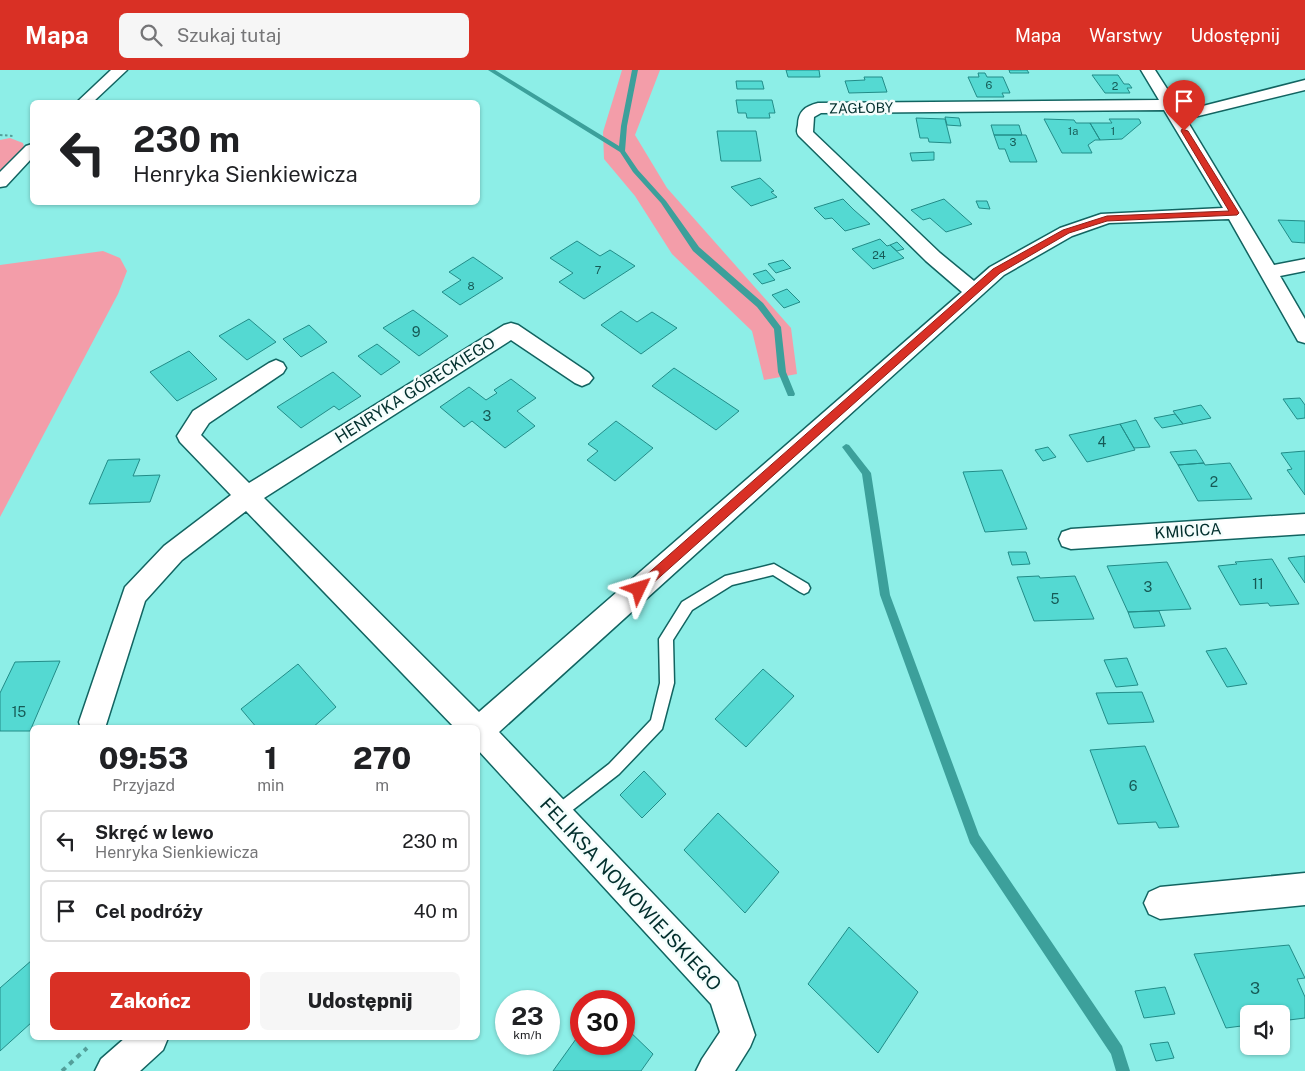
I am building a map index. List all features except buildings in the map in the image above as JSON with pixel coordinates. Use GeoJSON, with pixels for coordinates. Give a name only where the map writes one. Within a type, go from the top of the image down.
{"type":"FeatureCollection","features":[{"type":"Feature","properties":{"kind":"street"},"geometry":{"type":"LineString","coordinates":[[86,100],[120,70]]}},
{"type":"Feature","properties":{"kind":"street"},"geometry":{"type":"LineString","coordinates":[[1148,70],[1235,213],[1305,336]]}},
{"type":"Feature","properties":{"kind":"street"},"geometry":{"type":"LineString","coordinates":[[1172,110],[1190,114],[1305,85]]}},
{"type":"Feature","properties":{"kind":"street","name":"ZAGŁOBY"},"geometry":{"type":"LineString","coordinates":[[974,292],[933,257],[805,133],[806,115],[818,108],[1172,110]]}},
{"type":"Feature","properties":{"kind":"street"},"geometry":{"type":"LineString","coordinates":[[0,182],[30,151]]}},
{"type":"Feature","properties":{"kind":"street"},"geometry":{"type":"LineString","coordinates":[[480,727],[996,271],[1066,232],[1107,218],[1235,213]]}},
{"type":"Feature","properties":{"kind":"street"},"geometry":{"type":"LineString","coordinates":[[1267,272],[1305,265]]}},
{"type":"Feature","properties":{"kind":"street","name":"HENRYKA GÓRECKIEGO"},"geometry":{"type":"LineString","coordinates":[[94,722],[134,595],[173,553],[248,496],[511,330],[582,378]]}},
{"type":"Feature","properties":{"kind":"street"},"geometry":{"type":"LineString","coordinates":[[276,368],[201,417],[188,436],[472,725]]}},
{"type":"Feature","properties":{"kind":"street","name":"KMICICA"},"geometry":{"type":"LineString","coordinates":[[1071,539],[1305,524]]}},
{"type":"Feature","properties":{"kind":"street","name":"FELIKSA NOWOWIEJSKIEGO"},"geometry":{"type":"LineString","coordinates":[[480,733],[725,994],[738,1035],[714,1071]]}},
{"type":"Feature","properties":{"kind":"street"},"geometry":{"type":"LineString","coordinates":[[1160,903],[1305,890]]}},
{"type":"Feature","properties":{"kind":"street"},"geometry":{"type":"LineString","coordinates":[[113,1071],[149,1040]]}},
{"type":"Feature","properties":{"kind":"lane"},"geometry":{"type":"LineString","coordinates":[[556,814],[614,769],[657,724],[667,683],[666,639],[687,606],[729,580],[774,569],[804,588]]}},
{"type":"Feature","properties":{"kind":"path"},"geometry":{"type":"LineString","coordinates":[[62,1071],[91,1044]]}},
{"type":"Feature","properties":{"kind":"shaded area"},"geometry":{"type":"Polygon","coordinates":[[[622,70],[660,70],[635,135],[667,188],[791,328],[797,374],[764,380],[752,331],[672,254],[635,196],[604,159],[603,132],[622,70]]]}},
{"type":"Feature","properties":{"kind":"shaded area"},"geometry":{"type":"Polygon","coordinates":[[[10,138],[23,143],[25,150],[0,173],[0,140],[10,138]]]}},
{"type":"Feature","properties":{"kind":"shaded area"},"geometry":{"type":"Polygon","coordinates":[[[103,251],[120,258],[127,271],[118,294],[0,517],[0,265],[103,251]]]}},
{"type":"Feature","properties":{"kind":"waterway"},"geometry":{"type":"LineString","coordinates":[[491,70],[622,151]]}},
{"type":"Feature","properties":{"kind":"waterway"},"geometry":{"type":"LineString","coordinates":[[622,151],[624,126],[635,70]]}},
{"type":"Feature","properties":{"kind":"waterway"},"geometry":{"type":"LineString","coordinates":[[622,151],[635,171],[664,202],[696,249],[760,305],[778,329],[782,372],[791,394]]}},
{"type":"Feature","properties":{"kind":"waterway"},"geometry":{"type":"LineString","coordinates":[[846,447],[866,473],[885,595],[974,839],[1117,1051],[1123,1071]]}},
{"type":"Feature","properties":{"kind":"route"},"geometry":{"type":"LineString","coordinates":[[639,589],[996,271],[1066,232],[1107,218],[1235,213],[1184,131]]}}]}
